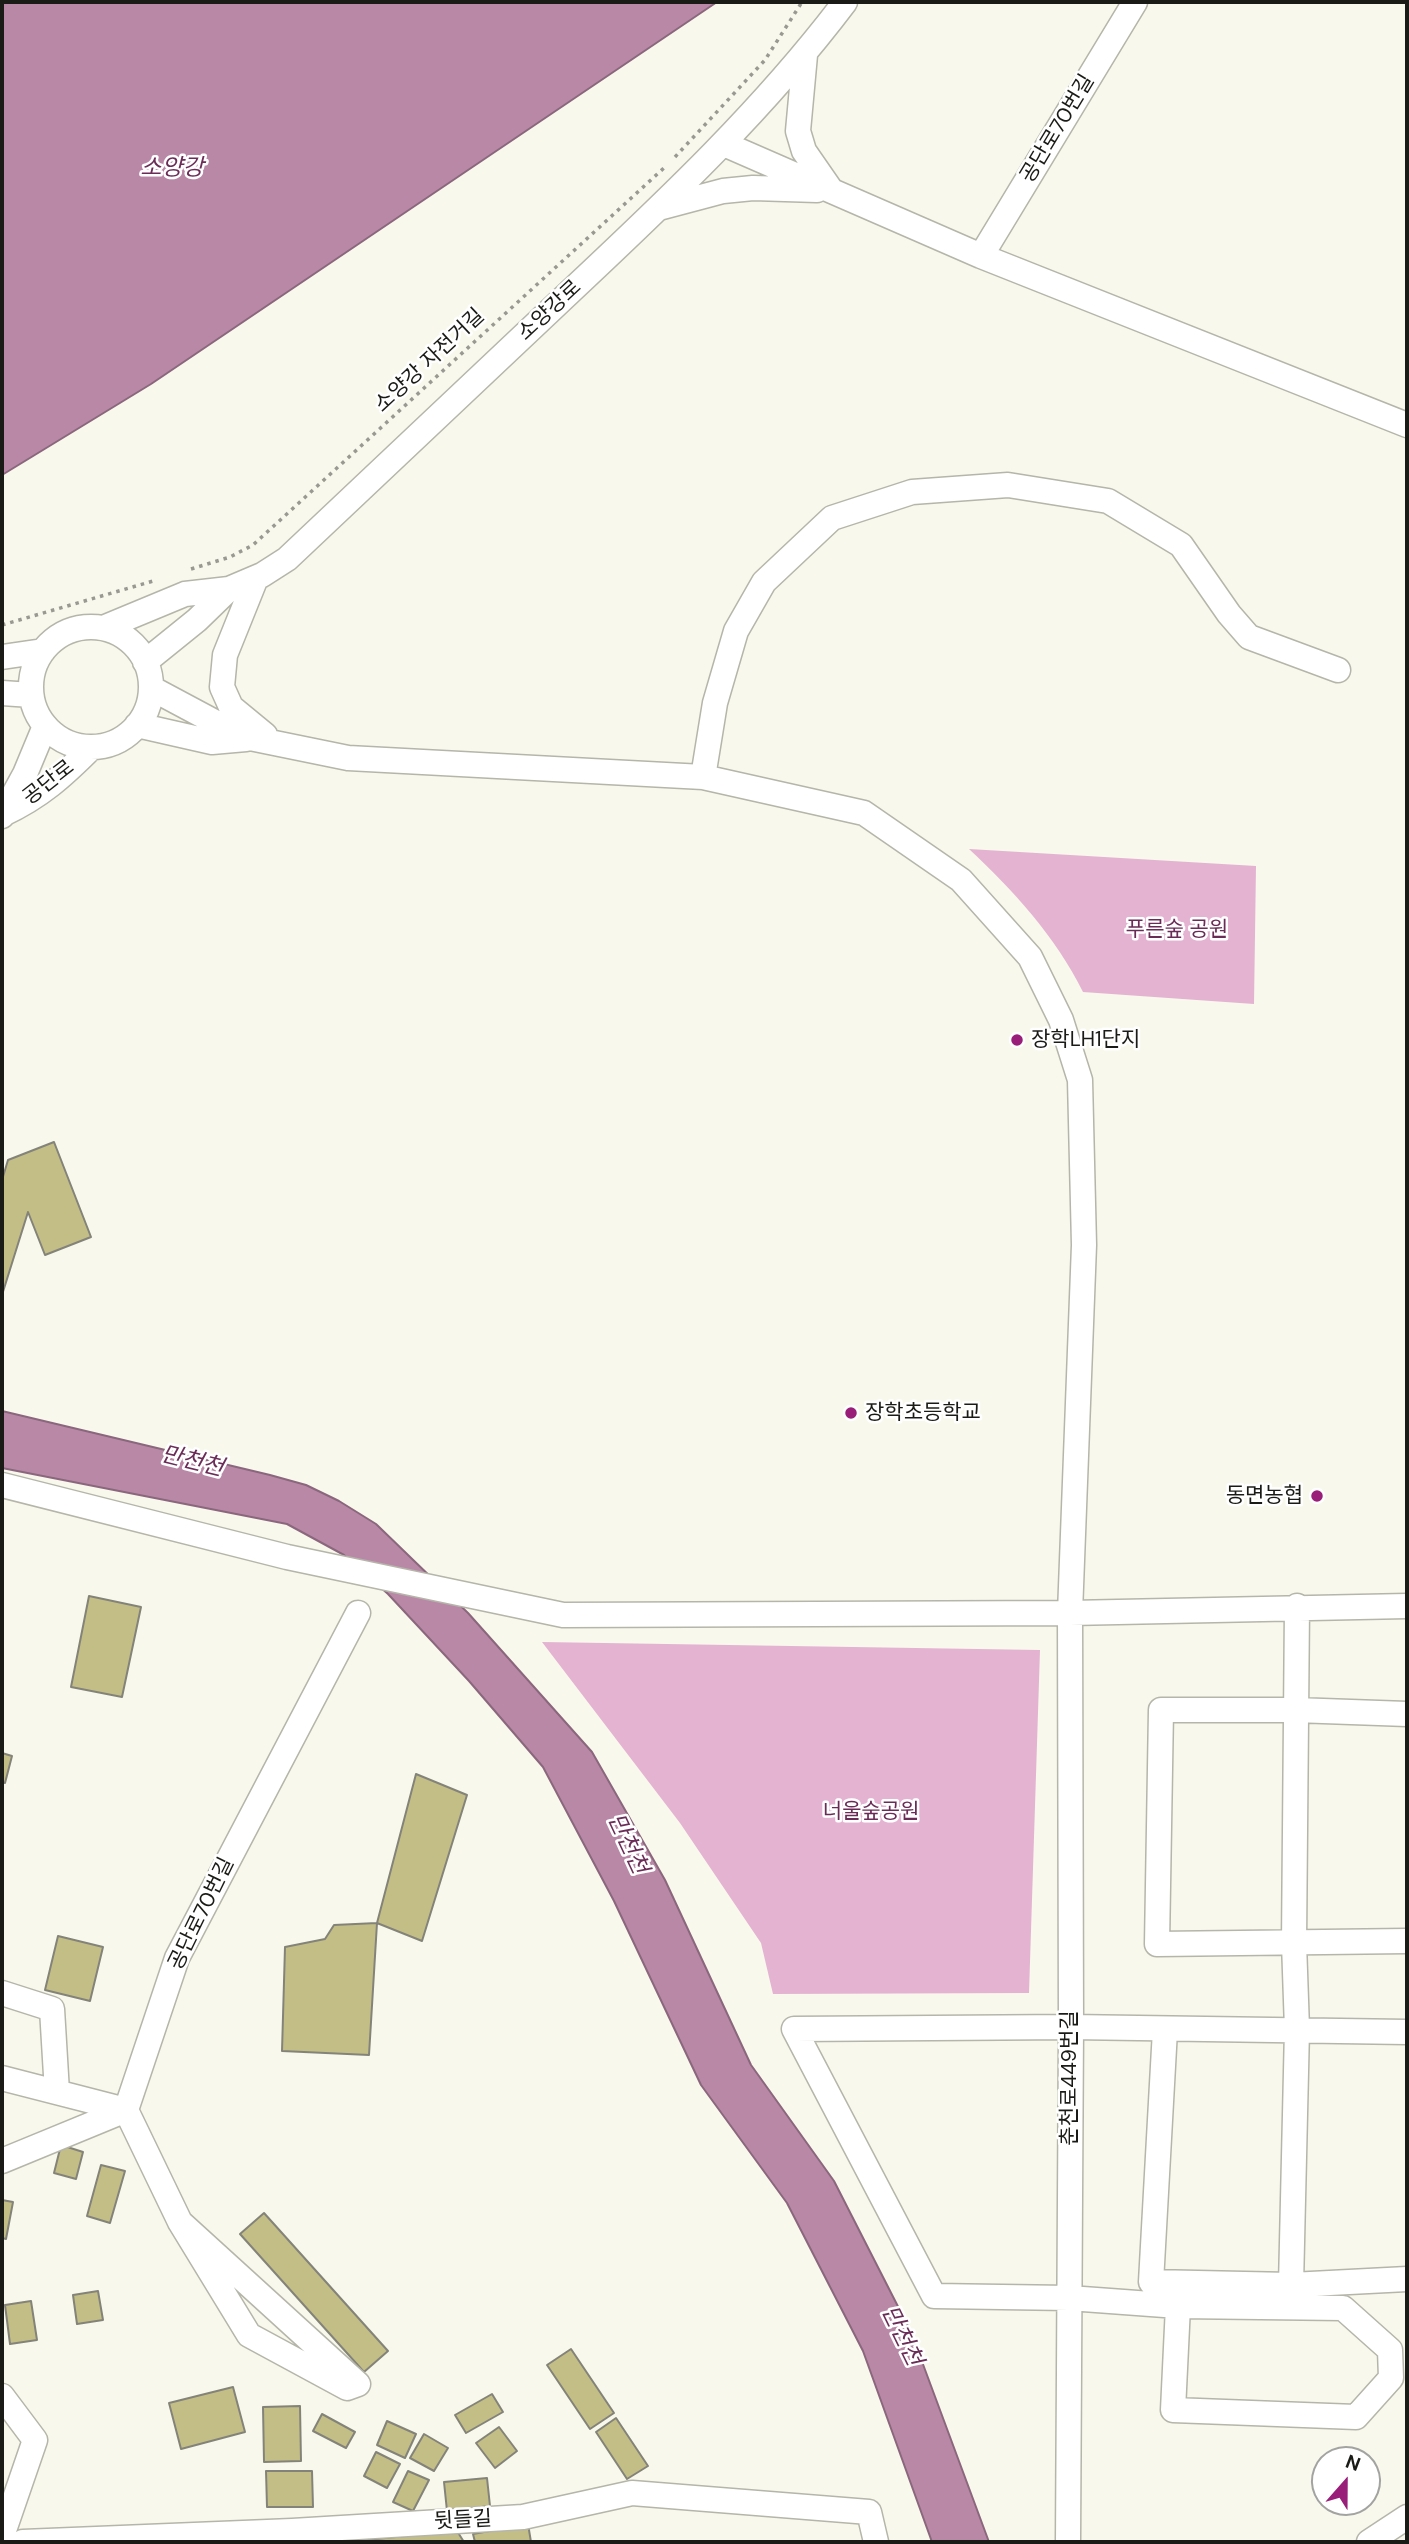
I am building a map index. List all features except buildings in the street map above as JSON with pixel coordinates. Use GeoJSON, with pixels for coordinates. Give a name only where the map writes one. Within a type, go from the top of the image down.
{"type":"FeatureCollection","features":[{"type":"Feature","properties":{"kind":"street","name":"소양강로"},"geometry":{"type":"LineString","coordinates":[[103,628],[185,593],[229,589],[256,578],[287,559],[724,144],[805,55],[845,2]]}},
{"type":"Feature","properties":{"kind":"street","name":"공단로70번길"},"geometry":{"type":"LineString","coordinates":[[981,256],[1135,2]]}},
{"type":"Feature","properties":{"kind":"street"},"geometry":{"type":"LineString","coordinates":[[805,55],[799,131],[804,151],[832,191]]}},
{"type":"Feature","properties":{"kind":"street"},"geometry":{"type":"LineString","coordinates":[[724,144],[981,256],[1402,420]]}},
{"type":"Feature","properties":{"kind":"street"},"geometry":{"type":"LineString","coordinates":[[659,208],[733,190],[753,188],[832,191]]}},
{"type":"Feature","properties":{"kind":"street"},"geometry":{"type":"LineString","coordinates":[[703,777],[715,703],[736,631],[764,582],[832,518],[912,492],[1009,485],[1108,501],[1181,545],[1249,638],[1338,670]]}},
{"type":"Feature","properties":{"kind":"street"},"geometry":{"type":"LineString","coordinates":[[256,578],[225,655],[222,687],[231,707],[277,743]]}},
{"type":"Feature","properties":{"kind":"street","name":"소양강로"},"geometry":{"type":"LineString","coordinates":[[145,662],[197,620],[229,589]]}},
{"type":"Feature","properties":{"kind":"street"},"geometry":{"type":"LineString","coordinates":[[103,628],[128,640],[145,662],[151,688],[149,702],[137,725],[117,741],[92,747],[66,742],[45,726],[38,715],[31,695],[32,675],[43,650],[64,633],[76,629],[103,628]]}},
{"type":"Feature","properties":{"kind":"street"},"geometry":{"type":"LineString","coordinates":[[2,657],[43,650]]}},
{"type":"Feature","properties":{"kind":"street"},"geometry":{"type":"LineString","coordinates":[[151,688],[250,738]]}},
{"type":"Feature","properties":{"kind":"street"},"geometry":{"type":"LineString","coordinates":[[2,693],[31,695]]}},
{"type":"Feature","properties":{"kind":"street"},"geometry":{"type":"LineString","coordinates":[[137,725],[212,742],[250,738]]}},
{"type":"Feature","properties":{"kind":"street","name":"공단로"},"geometry":{"type":"LineString","coordinates":[[2,810],[25,774],[45,726]]}},
{"type":"Feature","properties":{"kind":"street","name":"춘천로449번길"},"geometry":{"type":"LineString","coordinates":[[250,738],[348,758],[703,777],[864,813],[961,880],[1030,957],[1061,1020],[1080,1080],[1084,1245],[1070,1613],[1069,2542]]}},
{"type":"Feature","properties":{"kind":"street","name":"공단로"},"geometry":{"type":"LineString","coordinates":[[2,810],[30,802],[52,786],[92,747]]}},
{"type":"Feature","properties":{"kind":"street"},"geometry":{"type":"LineString","coordinates":[[2,1485],[287,1557],[563,1615],[1070,1613],[1297,1606],[1407,1606]]}},
{"type":"Feature","properties":{"kind":"street"},"geometry":{"type":"LineString","coordinates":[[1291,2285],[1297,2029],[1294,1943],[1297,1606]]}},
{"type":"Feature","properties":{"kind":"street","name":"공단로70번길"},"geometry":{"type":"LineString","coordinates":[[126,2110],[177,1958],[358,1613]]}},
{"type":"Feature","properties":{"kind":"street"},"geometry":{"type":"LineString","coordinates":[[1407,1714],[1295,1710],[1161,1710],[1157,1944],[1407,1941]]}},
{"type":"Feature","properties":{"kind":"street"},"geometry":{"type":"LineString","coordinates":[[2,1993],[52,2009],[57,2092]]}},
{"type":"Feature","properties":{"kind":"street"},"geometry":{"type":"LineString","coordinates":[[1178,2306],[1173,2410],[1356,2417],[1391,2378],[1390,2350],[1343,2308],[1178,2306],[1069,2298],[934,2297],[794,2029],[1071,2027],[1407,2032]]}},
{"type":"Feature","properties":{"kind":"street"},"geometry":{"type":"LineString","coordinates":[[1165,2030],[1151,2282],[1291,2285],[1407,2279]]}},
{"type":"Feature","properties":{"kind":"street"},"geometry":{"type":"LineString","coordinates":[[2,2078],[126,2110],[180,2222],[249,2335],[347,2388],[358,2384],[180,2222]]}},
{"type":"Feature","properties":{"kind":"street"},"geometry":{"type":"LineString","coordinates":[[2,2161],[126,2110]]}},
{"type":"Feature","properties":{"kind":"street"},"geometry":{"type":"LineString","coordinates":[[2,2396],[35,2440],[2,2536]]}},
{"type":"Feature","properties":{"kind":"street","name":"뒷들길"},"geometry":{"type":"LineString","coordinates":[[23,2542],[523,2518],[632,2493],[869,2512],[876,2542]]}},
{"type":"Feature","properties":{"kind":"street"},"geometry":{"type":"LineString","coordinates":[[1369,2542],[1407,2517]]}},
{"type":"Feature","properties":{"kind":"path","name":"소양강 자전거길"},"geometry":{"type":"LineString","coordinates":[[191,569],[230,557],[253,545],[659,172],[765,60],[802,2]]}},
{"type":"Feature","properties":{"kind":"path"},"geometry":{"type":"LineString","coordinates":[[2,625],[165,577]]}},
{"type":"Feature","properties":{"kind":"green space","name":"푸른숲 공원"},"geometry":{"type":"Polygon","coordinates":[[[969,849],[1256,866],[1254,1004],[1083,992],[1047,933],[1002,881],[969,849]]]}},
{"type":"Feature","properties":{"kind":"green space","name":"너울숲공원"},"geometry":{"type":"Polygon","coordinates":[[[542,1642],[1040,1650],[1029,1993],[773,1994],[761,1943],[680,1823],[542,1642]]]}},
{"type":"Feature","properties":{"kind":"water","name":"소양강"},"geometry":{"type":"Polygon","coordinates":[[[2,2],[717,2],[151,384],[2,475],[2,2]]]}},
{"type":"Feature","properties":{"kind":"water","name":"만천천"},"geometry":{"type":"Polygon","coordinates":[[[2,1411],[270,1475],[306,1485],[339,1501],[376,1524],[468,1613],[592,1752],[665,1880],[751,2065],[834,2181],[911,2332],[989,2542],[932,2542],[863,2351],[787,2203],[701,2085],[614,1901],[543,1767],[469,1681],[388,1594],[344,1555],[287,1524],[2,1468],[2,1411]]]}},
{"type":"Feature","properties":{"kind":"place","name":"장학LH1단지"},"geometry":{"type":"Point","coordinates":[1017,1040]}},
{"type":"Feature","properties":{"kind":"place","name":"장학초등학교"},"geometry":{"type":"Point","coordinates":[851,1413]}},
{"type":"Feature","properties":{"kind":"place","name":"동면농협"},"geometry":{"type":"Point","coordinates":[1317,1496]}}]}
